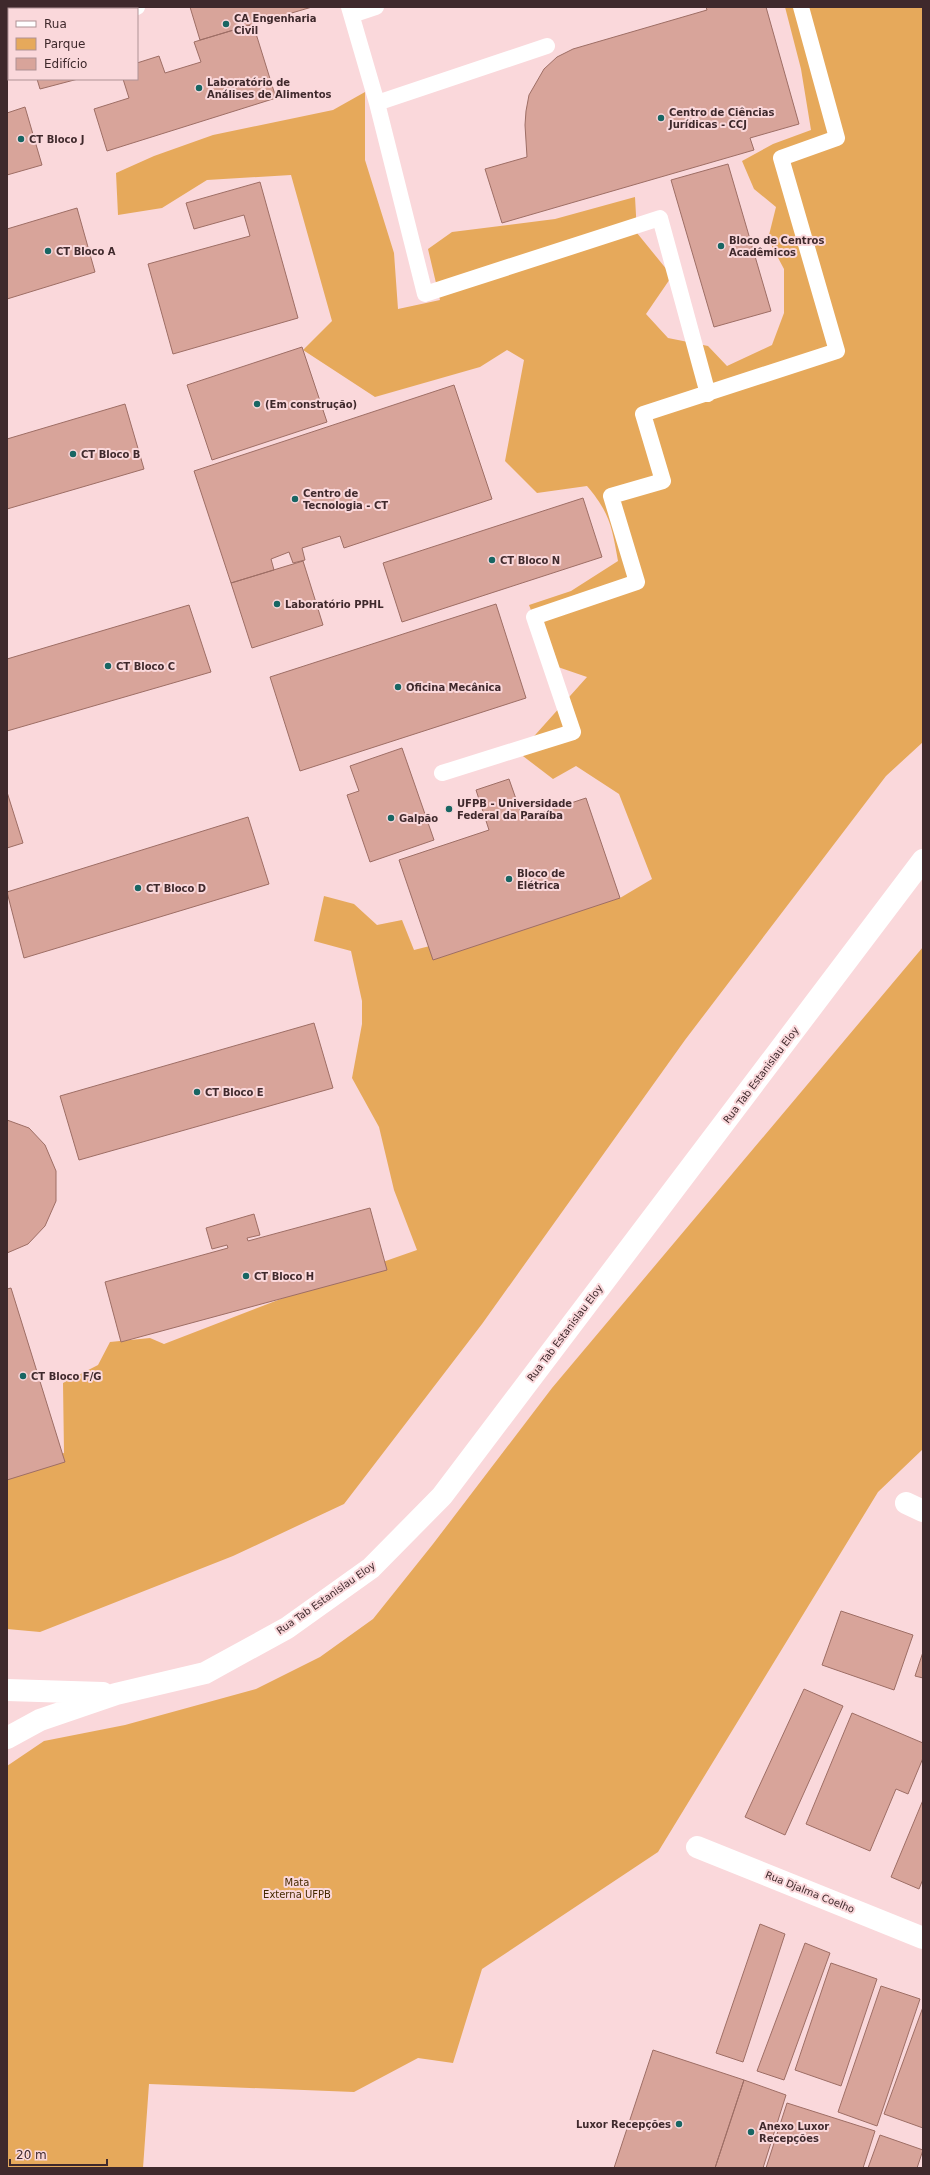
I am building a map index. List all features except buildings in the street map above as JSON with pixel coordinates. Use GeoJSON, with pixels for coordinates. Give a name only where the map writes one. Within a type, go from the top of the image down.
{"type":"FeatureCollection","features":[{"type":"Feature","properties":{"kind":"street","name":"Rua Tab Estanislau Eloy"},"geometry":{"type":"LineString","coordinates":[[7,1738],[40,1720],[116,1694],[205,1673],[287,1628],[372,1568],[442,1496],[923,860]]}},
{"type":"Feature","properties":{"kind":"street","name":"Rua Tab Estanislau Eloy"},"geometry":{"type":"LineString","coordinates":[[7,1690],[116,1694]]}},
{"type":"Feature","properties":{"kind":"street","name":"Rua Djalma Coelho"},"geometry":{"type":"LineString","coordinates":[[697,1847],[923,1938]]}},
{"type":"Feature","properties":{"kind":"lane"},"geometry":{"type":"LineString","coordinates":[[376,7],[350,11],[377,103],[425,294],[660,218],[708,394]]}},
{"type":"Feature","properties":{"kind":"lane"},"geometry":{"type":"LineString","coordinates":[[442,773],[572,732],[534,617],[636,582],[611,496],[663,481],[643,414],[837,352],[781,158],[837,138],[801,7]]}},
{"type":"Feature","properties":{"kind":"lane"},"geometry":{"type":"LineString","coordinates":[[377,103],[547,46]]}},
{"type":"Feature","properties":{"kind":"green space"},"geometry":{"type":"Polygon","coordinates":[[[785,7],[923,7],[923,742],[886,776],[685,1040],[482,1324],[344,1504],[233,1556],[40,1632],[7,1629],[7,1470],[64,1453],[63,1383],[98,1365],[110,1342],[150,1338],[164,1344],[317,1285],[417,1250],[394,1190],[379,1127],[352,1078],[362,1024],[362,1001],[351,951],[314,941],[324,896],[354,904],[377,925],[402,920],[414,950],[620,898],[652,879],[619,794],[576,766],[553,779],[519,753],[587,677],[552,665],[529,605],[571,591],[618,561],[609,521],[601,504],[587,486],[537,493],[505,461],[524,360],[507,350],[480,367],[375,397],[303,350],[332,321],[291,175],[207,180],[162,208],[118,215],[116,173],[154,156],[213,135],[333,110],[365,92],[365,160],[394,253],[398,309],[440,300],[428,249],[452,232],[555,219],[635,197],[637,233],[672,276],[646,314],[668,338],[708,346],[727,366],[772,345],[784,313],[784,269],[768,239],[776,207],[754,189],[742,161],[773,144],[811,130],[801,69],[785,7]]]}},
{"type":"Feature","properties":{"kind":"green space","name":"Mata Externa UFPB"},"geometry":{"type":"Polygon","coordinates":[[[923,947],[923,1449],[878,1492],[658,1852],[482,1969],[453,2063],[418,2058],[354,2092],[149,2084],[143,2168],[7,2168],[7,1766],[44,1741],[125,1725],[256,1689],[320,1657],[373,1619],[433,1544],[552,1388],[923,947]]]}},
{"type":"Feature","properties":{"kind":"place","name":"CA Engenharia Civil"},"geometry":{"type":"Point","coordinates":[226,24]}},
{"type":"Feature","properties":{"kind":"place","name":"Laboratório de Análises de Alimentos"},"geometry":{"type":"Point","coordinates":[199,88]}},
{"type":"Feature","properties":{"kind":"place","name":"Centro de Ciências Jurídicas - CCJ"},"geometry":{"type":"Point","coordinates":[661,118]}},
{"type":"Feature","properties":{"kind":"place","name":"CT Bloco J"},"geometry":{"type":"Point","coordinates":[21,139]}},
{"type":"Feature","properties":{"kind":"place","name":"Bloco de Centros Acadêmicos"},"geometry":{"type":"Point","coordinates":[721,246]}},
{"type":"Feature","properties":{"kind":"place","name":"CT Bloco A"},"geometry":{"type":"Point","coordinates":[48,251]}},
{"type":"Feature","properties":{"kind":"place","name":"(Em construção)"},"geometry":{"type":"Point","coordinates":[257,404]}},
{"type":"Feature","properties":{"kind":"place","name":"CT Bloco B"},"geometry":{"type":"Point","coordinates":[73,454]}},
{"type":"Feature","properties":{"kind":"place","name":"Centro de Tecnologia - CT"},"geometry":{"type":"Point","coordinates":[295,499]}},
{"type":"Feature","properties":{"kind":"place","name":"CT Bloco N"},"geometry":{"type":"Point","coordinates":[492,560]}},
{"type":"Feature","properties":{"kind":"place","name":"Laboratório PPHL"},"geometry":{"type":"Point","coordinates":[277,604]}},
{"type":"Feature","properties":{"kind":"place","name":"CT Bloco C"},"geometry":{"type":"Point","coordinates":[108,666]}},
{"type":"Feature","properties":{"kind":"place","name":"Oficina Mecânica"},"geometry":{"type":"Point","coordinates":[398,687]}},
{"type":"Feature","properties":{"kind":"place","name":"UFPB - Universidade Federal da Paraíba"},"geometry":{"type":"Point","coordinates":[449,809]}},
{"type":"Feature","properties":{"kind":"place","name":"Galpão"},"geometry":{"type":"Point","coordinates":[391,818]}},
{"type":"Feature","properties":{"kind":"place","name":"Bloco de Elétrica"},"geometry":{"type":"Point","coordinates":[509,879]}},
{"type":"Feature","properties":{"kind":"place","name":"CT Bloco D"},"geometry":{"type":"Point","coordinates":[138,888]}},
{"type":"Feature","properties":{"kind":"place","name":"CT Bloco E"},"geometry":{"type":"Point","coordinates":[197,1092]}},
{"type":"Feature","properties":{"kind":"place","name":"CT Bloco H"},"geometry":{"type":"Point","coordinates":[246,1276]}},
{"type":"Feature","properties":{"kind":"place","name":"CT Bloco F/G"},"geometry":{"type":"Point","coordinates":[23,1376]}},
{"type":"Feature","properties":{"kind":"place","name":"Luxor Recepções"},"geometry":{"type":"Point","coordinates":[679,2124]}},
{"type":"Feature","properties":{"kind":"place","name":"Anexo Luxor Recepções"},"geometry":{"type":"Point","coordinates":[751,2132]}}]}
